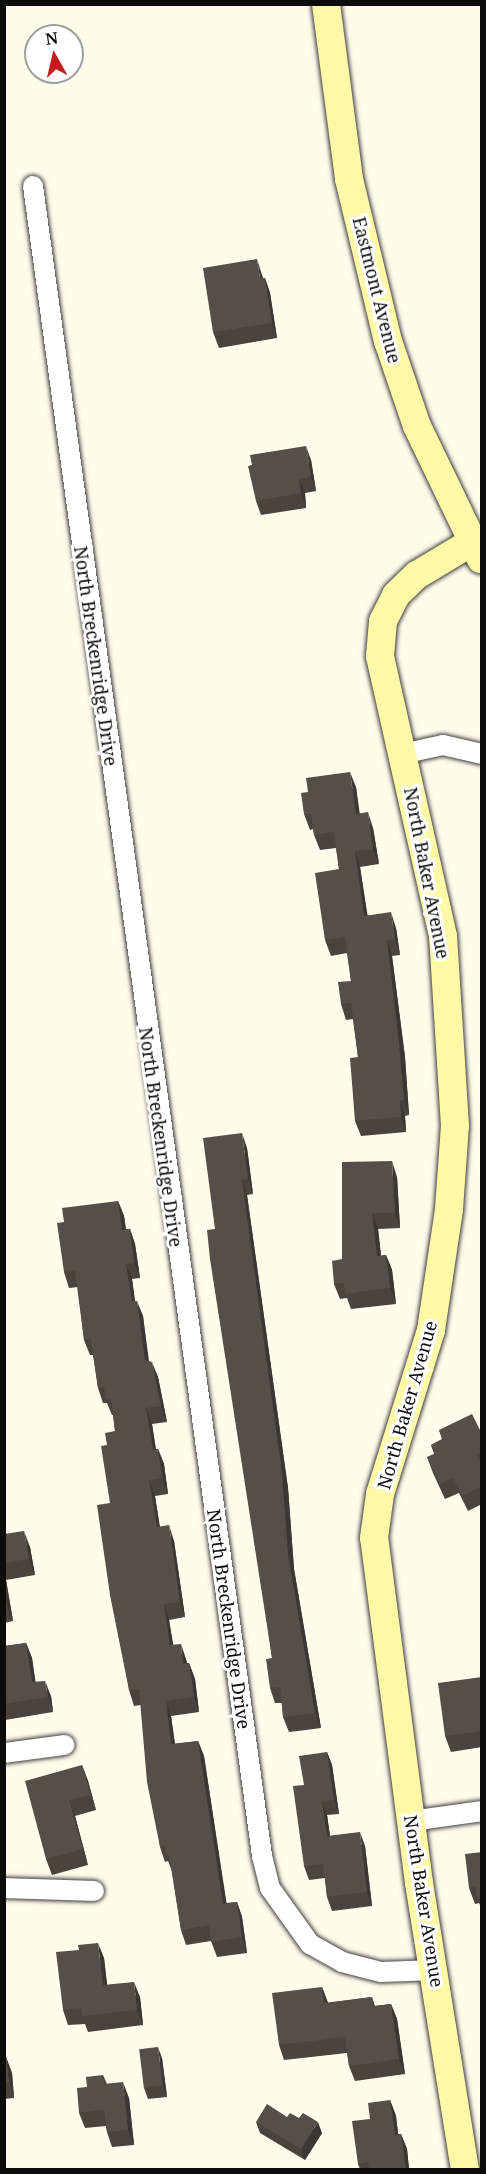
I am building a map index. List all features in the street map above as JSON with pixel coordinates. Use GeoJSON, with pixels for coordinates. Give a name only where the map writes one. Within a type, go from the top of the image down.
{"type":"FeatureCollection","features":[{"type":"Feature","properties":{"kind":"main road","name":"Eastmont Avenue"},"geometry":{"type":"LineString","coordinates":[[326,4],[349,178],[388,341],[417,426],[477,551]]}},
{"type":"Feature","properties":{"kind":"main road","name":"North Baker Avenue"},"geometry":{"type":"LineString","coordinates":[[465,2169],[436,1970],[411,1821],[374,1556],[374,1519],[431,1330],[449,1209],[456,1126],[443,936],[380,656],[383,621],[396,595],[417,575],[477,551]]}},
{"type":"Feature","properties":{"kind":"street","name":"North Breckenridge Drive"},"geometry":{"type":"LineString","coordinates":[[33,186],[262,1856],[270,1888],[310,1944],[342,1962],[381,1972],[436,1970]]}},
{"type":"Feature","properties":{"kind":"street"},"geometry":{"type":"LineString","coordinates":[[402,754],[443,745],[482,754]]}},
{"type":"Feature","properties":{"kind":"street"},"geometry":{"type":"LineString","coordinates":[[4,1753],[64,1745]]}},
{"type":"Feature","properties":{"kind":"street"},"geometry":{"type":"LineString","coordinates":[[411,1821],[482,1811]]}},
{"type":"Feature","properties":{"kind":"street"},"geometry":{"type":"LineString","coordinates":[[4,1888],[94,1891]]}},
{"type":"Feature","properties":{"kind":"building"},"geometry":{"type":"Polygon","coordinates":[[[257,259],[260,278],[265,278],[272,323],[213,332],[203,268],[257,259]]]}},
{"type":"Feature","properties":{"kind":"building"},"geometry":{"type":"Polygon","coordinates":[[[306,446],[311,477],[299,479],[301,493],[256,501],[248,466],[252,465],[250,455],[306,446]]]}},
{"type":"Feature","properties":{"kind":"building"},"geometry":{"type":"Polygon","coordinates":[[[350,772],[356,814],[368,812],[373,849],[355,851],[364,916],[391,912],[395,939],[387,940],[404,1100],[400,1100],[401,1117],[355,1121],[350,1058],[358,1057],[351,1003],[341,1004],[338,982],[351,981],[345,937],[325,940],[315,873],[339,869],[334,832],[314,835],[311,814],[304,814],[301,793],[308,792],[306,778],[350,772]]]}},
{"type":"Feature","properties":{"kind":"building"},"geometry":{"type":"Polygon","coordinates":[[[242,1133],[248,1179],[242,1180],[282,1473],[288,1554],[315,1713],[283,1717],[280,1687],[270,1688],[266,1659],[272,1658],[207,1230],[215,1229],[203,1138],[242,1133]]]}},
{"type":"Feature","properties":{"kind":"building"},"geometry":{"type":"Polygon","coordinates":[[[392,1161],[395,1213],[372,1213],[377,1256],[386,1255],[390,1288],[345,1294],[344,1283],[334,1284],[332,1261],[342,1259],[342,1162],[392,1161]]]}},
{"type":"Feature","properties":{"kind":"building"},"geometry":{"type":"Polygon","coordinates":[[[118,1201],[122,1230],[130,1229],[134,1263],[126,1264],[132,1301],[137,1301],[145,1360],[152,1362],[161,1406],[146,1408],[153,1450],[158,1449],[162,1478],[149,1480],[157,1527],[169,1525],[180,1602],[164,1604],[170,1645],[181,1644],[183,1664],[189,1663],[194,1697],[166,1701],[171,1744],[198,1741],[223,1904],[237,1902],[242,1937],[211,1942],[209,1925],[181,1930],[169,1855],[166,1856],[165,1846],[160,1847],[147,1782],[139,1689],[129,1690],[110,1595],[97,1505],[110,1503],[101,1446],[107,1445],[105,1433],[115,1431],[111,1399],[106,1400],[104,1387],[98,1388],[91,1339],[84,1340],[75,1271],[64,1272],[57,1223],[64,1222],[62,1208],[118,1201]]]}},
{"type":"Feature","properties":{"kind":"building"},"geometry":{"type":"Polygon","coordinates":[[[472,1414],[482,1434],[482,1452],[476,1454],[482,1465],[482,1486],[462,1496],[453,1477],[440,1484],[427,1457],[435,1454],[431,1445],[443,1439],[439,1430],[472,1414]]]}},
{"type":"Feature","properties":{"kind":"building"},"geometry":{"type":"Polygon","coordinates":[[[24,1531],[29,1559],[4,1563],[4,1534],[24,1531]]]}},
{"type":"Feature","properties":{"kind":"building"},"geometry":{"type":"Polygon","coordinates":[[[4,1589],[7,1606],[4,1606],[4,1589]]]}},
{"type":"Feature","properties":{"kind":"building"},"geometry":{"type":"Polygon","coordinates":[[[26,1643],[32,1682],[45,1681],[48,1697],[4,1704],[4,1646],[26,1643]]]}},
{"type":"Feature","properties":{"kind":"building"},"geometry":{"type":"Polygon","coordinates":[[[482,1677],[482,1731],[445,1736],[438,1683],[482,1677]]]}},
{"type":"Feature","properties":{"kind":"building"},"geometry":{"type":"Polygon","coordinates":[[[327,1752],[334,1800],[322,1802],[327,1836],[360,1832],[367,1892],[327,1897],[323,1864],[304,1866],[293,1786],[304,1785],[299,1756],[327,1752]]]}},
{"type":"Feature","properties":{"kind":"building"},"geometry":{"type":"Polygon","coordinates":[[[82,1765],[91,1795],[69,1800],[83,1849],[46,1859],[25,1781],[82,1765]]]}},
{"type":"Feature","properties":{"kind":"building"},"geometry":{"type":"Polygon","coordinates":[[[482,1852],[482,1898],[477,1899],[476,1887],[469,1888],[465,1854],[482,1852]]]}},
{"type":"Feature","properties":{"kind":"building"},"geometry":{"type":"Polygon","coordinates":[[[98,1943],[103,1985],[134,1982],[137,2010],[82,2016],[81,2008],[63,2010],[56,1952],[79,1950],[78,1945],[98,1943]]]}},
{"type":"Feature","properties":{"kind":"building"},"geometry":{"type":"Polygon","coordinates":[[[322,1987],[324,2003],[372,1997],[373,2006],[391,2004],[399,2059],[349,2066],[345,2037],[279,2045],[272,1993],[322,1987]]]}},
{"type":"Feature","properties":{"kind":"building"},"geometry":{"type":"Polygon","coordinates":[[[158,2047],[163,2086],[144,2088],[139,2049],[158,2047]]]}},
{"type":"Feature","properties":{"kind":"building"},"geometry":{"type":"Polygon","coordinates":[[[4,2057],[6,2057],[9,2082],[4,2083],[4,2057]]]}},
{"type":"Feature","properties":{"kind":"building"},"geometry":{"type":"Polygon","coordinates":[[[103,2075],[104,2084],[123,2082],[128,2130],[107,2132],[104,2110],[79,2113],[77,2088],[87,2087],[86,2077],[103,2075]]]}},
{"type":"Feature","properties":{"kind":"building"},"geometry":{"type":"Polygon","coordinates":[[[390,2100],[395,2135],[401,2134],[406,2169],[369,2169],[368,2162],[358,2164],[352,2121],[370,2119],[368,2103],[390,2100]]]}},
{"type":"Feature","properties":{"kind":"building"},"geometry":{"type":"Polygon","coordinates":[[[267,2104],[287,2117],[290,2113],[299,2118],[303,2113],[318,2122],[301,2149],[256,2122],[267,2104]]]}}]}
